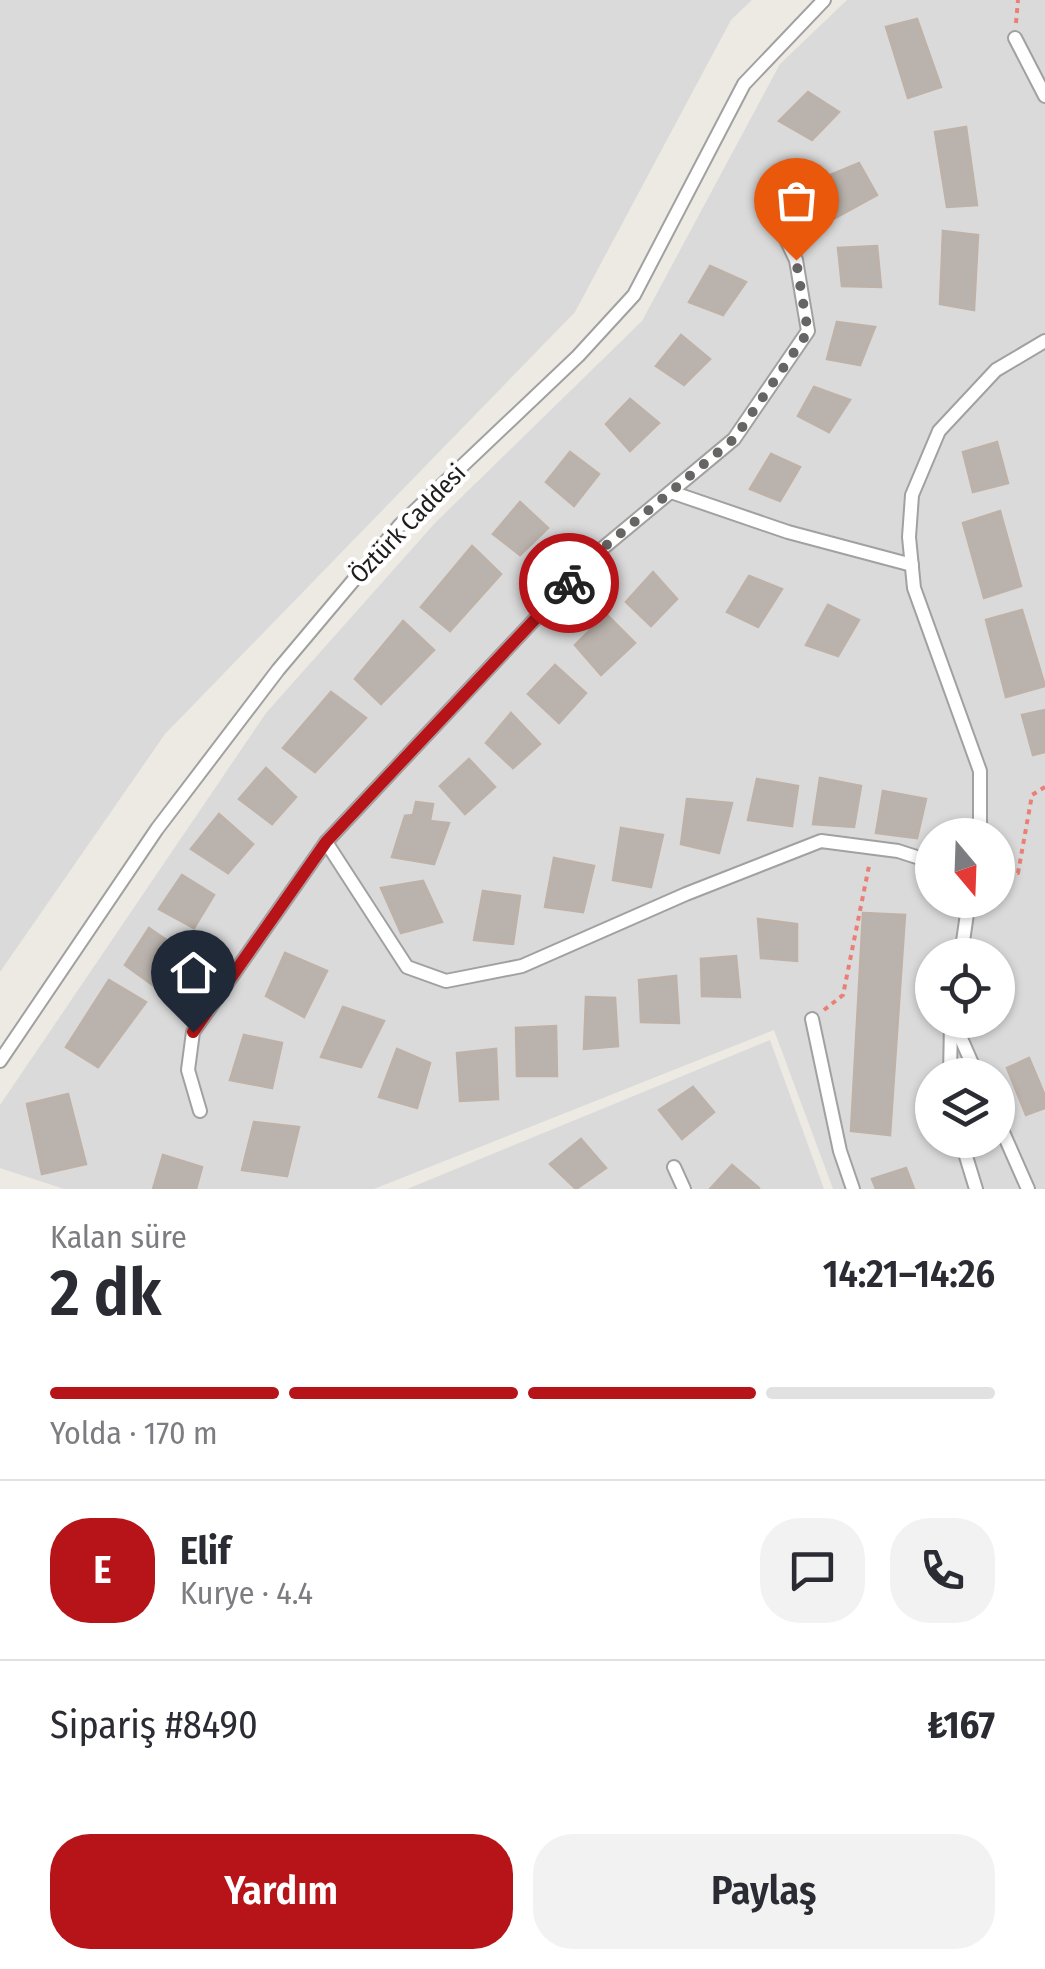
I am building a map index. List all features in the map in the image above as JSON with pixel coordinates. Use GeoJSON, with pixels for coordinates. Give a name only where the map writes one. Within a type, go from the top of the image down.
{"type":"FeatureCollection","features":[{"type":"Feature","properties":{"kind":"lane","name":"Öztürk Caddesi"},"geometry":{"type":"LineString","coordinates":[[0,1061],[158,829],[278,670],[400,526],[578,356],[634,295],[744,84],[824,0]]}},
{"type":"Feature","properties":{"kind":"lane"},"geometry":{"type":"LineString","coordinates":[[1015,38],[1045,96]]}},
{"type":"Feature","properties":{"kind":"lane"},"geometry":{"type":"LineString","coordinates":[[200,1111],[188,1070],[193,1032],[326,842],[597,553],[734,439],[808,332],[796,260],[770,204]]}},
{"type":"Feature","properties":{"kind":"lane"},"geometry":{"type":"LineString","coordinates":[[980,818],[980,770],[914,588],[909,537],[912,495],[939,431],[996,370],[1045,340]]}},
{"type":"Feature","properties":{"kind":"lane"},"geometry":{"type":"LineString","coordinates":[[670,492],[788,532],[912,565]]}},
{"type":"Feature","properties":{"kind":"lane"},"geometry":{"type":"LineString","coordinates":[[326,842],[407,966],[446,981],[522,966],[686,894],[821,841],[915,856]]}},
{"type":"Feature","properties":{"kind":"lane"},"geometry":{"type":"LineString","coordinates":[[812,1018],[840,1152],[853,1189]]}},
{"type":"Feature","properties":{"kind":"lane"},"geometry":{"type":"LineString","coordinates":[[967,1158],[976,1189]]}},
{"type":"Feature","properties":{"kind":"lane"},"geometry":{"type":"LineString","coordinates":[[1015,1158],[1028,1189]]}},
{"type":"Feature","properties":{"kind":"lane"},"geometry":{"type":"LineString","coordinates":[[674,1167],[684,1189]]}},
{"type":"Feature","properties":{"kind":"path"},"geometry":{"type":"LineString","coordinates":[[1015,872],[1018,873],[1032,795],[1045,787]]}},
{"type":"Feature","properties":{"kind":"path"},"geometry":{"type":"LineString","coordinates":[[812,1018],[844,994],[873,848]]}},
{"type":"Feature","properties":{"kind":"shaded area"},"geometry":{"type":"Polygon","coordinates":[[[0,0],[752,0],[731,20],[575,312],[165,734],[0,972],[0,0]]]}},
{"type":"Feature","properties":{"kind":"shaded area"},"geometry":{"type":"Polygon","coordinates":[[[847,0],[1045,0],[1045,1189],[833,1189],[774,1030],[374,1189],[64,1189],[0,1168],[0,1105],[266,713],[435,523],[642,321],[780,64],[847,0]]]}},
{"type":"Feature","properties":{"kind":"shaded area"},"geometry":{"type":"Polygon","coordinates":[[[770,1040],[824,1189],[407,1189],[770,1040]]]}},
{"type":"Feature","properties":{"kind":"building"},"geometry":{"type":"Polygon","coordinates":[[[917,19],[941,87],[908,98],[886,27],[917,19]]]}},
{"type":"Feature","properties":{"kind":"building"},"geometry":{"type":"Polygon","coordinates":[[[808,92],[839,112],[812,140],[779,121],[808,92]]]}},
{"type":"Feature","properties":{"kind":"building"},"geometry":{"type":"Polygon","coordinates":[[[966,127],[977,205],[947,207],[935,132],[966,127]]]}},
{"type":"Feature","properties":{"kind":"building"},"geometry":{"type":"Polygon","coordinates":[[[859,163],[877,195],[835,218],[816,181],[859,163]]]}},
{"type":"Feature","properties":{"kind":"building"},"geometry":{"type":"Polygon","coordinates":[[[943,231],[978,235],[974,310],[940,304],[943,231]]]}},
{"type":"Feature","properties":{"kind":"building"},"geometry":{"type":"Polygon","coordinates":[[[877,246],[881,287],[842,286],[838,248],[877,246]]]}},
{"type":"Feature","properties":{"kind":"building"},"geometry":{"type":"Polygon","coordinates":[[[710,266],[746,282],[723,315],[689,302],[710,266]]]}},
{"type":"Feature","properties":{"kind":"building"},"geometry":{"type":"Polygon","coordinates":[[[837,322],[875,327],[860,365],[827,359],[837,322]]]}},
{"type":"Feature","properties":{"kind":"building"},"geometry":{"type":"Polygon","coordinates":[[[681,335],[710,359],[684,385],[656,366],[681,335]]]}},
{"type":"Feature","properties":{"kind":"building"},"geometry":{"type":"Polygon","coordinates":[[[814,387],[850,400],[829,432],[798,416],[814,387]]]}},
{"type":"Feature","properties":{"kind":"building"},"geometry":{"type":"Polygon","coordinates":[[[630,399],[659,423],[630,451],[606,424],[630,399]]]}},
{"type":"Feature","properties":{"kind":"building"},"geometry":{"type":"Polygon","coordinates":[[[997,442],[1008,483],[973,492],[963,452],[997,442]]]}},
{"type":"Feature","properties":{"kind":"building"},"geometry":{"type":"Polygon","coordinates":[[[570,452],[599,474],[574,506],[546,482],[570,452]]]}},
{"type":"Feature","properties":{"kind":"building"},"geometry":{"type":"Polygon","coordinates":[[[771,454],[800,467],[780,501],[750,489],[771,454]]]}},
{"type":"Feature","properties":{"kind":"building"},"geometry":{"type":"Polygon","coordinates":[[[520,502],[548,528],[520,555],[493,534],[520,502]]]}},
{"type":"Feature","properties":{"kind":"building"},"geometry":{"type":"Polygon","coordinates":[[[1000,511],[1021,586],[984,598],[963,523],[1000,511]]]}},
{"type":"Feature","properties":{"kind":"building"},"geometry":{"type":"Polygon","coordinates":[[[472,546],[501,574],[450,631],[421,607],[472,546]]]}},
{"type":"Feature","properties":{"kind":"building"},"geometry":{"type":"Polygon","coordinates":[[[653,572],[677,599],[651,626],[626,602],[653,572]]]}},
{"type":"Feature","properties":{"kind":"building"},"geometry":{"type":"Polygon","coordinates":[[[749,576],[782,589],[758,627],[727,612],[749,576]]]}},
{"type":"Feature","properties":{"kind":"building"},"geometry":{"type":"Polygon","coordinates":[[[828,605],[859,620],[838,656],[806,645],[828,605]]]}},
{"type":"Feature","properties":{"kind":"building"},"geometry":{"type":"Polygon","coordinates":[[[1022,610],[1045,686],[1006,697],[986,620],[1022,610]]]}},
{"type":"Feature","properties":{"kind":"building"},"geometry":{"type":"Polygon","coordinates":[[[606,614],[635,643],[601,675],[575,645],[606,614]]]}},
{"type":"Feature","properties":{"kind":"building"},"geometry":{"type":"Polygon","coordinates":[[[403,621],[434,650],[381,704],[355,679],[403,621]]]}},
{"type":"Feature","properties":{"kind":"building"},"geometry":{"type":"Polygon","coordinates":[[[555,665],[586,693],[559,723],[528,694],[555,665]]]}},
{"type":"Feature","properties":{"kind":"building"},"geometry":{"type":"Polygon","coordinates":[[[331,692],[366,718],[315,772],[283,748],[331,692]]]}},
{"type":"Feature","properties":{"kind":"building"},"geometry":{"type":"Polygon","coordinates":[[[1045,710],[1045,752],[1033,755],[1022,715],[1045,710]]]}},
{"type":"Feature","properties":{"kind":"building"},"geometry":{"type":"Polygon","coordinates":[[[511,713],[540,744],[513,768],[486,743],[511,713]]]}},
{"type":"Feature","properties":{"kind":"building"},"geometry":{"type":"Polygon","coordinates":[[[469,759],[495,787],[465,814],[440,786],[469,759]]]}},
{"type":"Feature","properties":{"kind":"building"},"geometry":{"type":"Polygon","coordinates":[[[266,768],[296,797],[272,824],[239,799],[266,768]]]}},
{"type":"Feature","properties":{"kind":"building"},"geometry":{"type":"Polygon","coordinates":[[[820,778],[861,786],[854,827],[813,824],[820,778]]]}},
{"type":"Feature","properties":{"kind":"building"},"geometry":{"type":"Polygon","coordinates":[[[757,779],[798,786],[792,826],[748,820],[757,779]]]}},
{"type":"Feature","properties":{"kind":"building"},"geometry":{"type":"Polygon","coordinates":[[[883,791],[926,799],[922,818],[915,818],[915,838],[876,833],[883,791]]]}},
{"type":"Feature","properties":{"kind":"building"},"geometry":{"type":"Polygon","coordinates":[[[687,799],[732,803],[719,853],[681,844],[687,799]]]}},
{"type":"Feature","properties":{"kind":"building"},"geometry":{"type":"Polygon","coordinates":[[[416,802],[433,804],[430,821],[449,823],[434,864],[392,857],[405,816],[413,815],[416,802]]]}},
{"type":"Feature","properties":{"kind":"building"},"geometry":{"type":"Polygon","coordinates":[[[219,814],[253,844],[228,873],[191,849],[219,814]]]}},
{"type":"Feature","properties":{"kind":"building"},"geometry":{"type":"Polygon","coordinates":[[[621,828],[663,835],[651,887],[613,880],[621,828]]]}},
{"type":"Feature","properties":{"kind":"building"},"geometry":{"type":"Polygon","coordinates":[[[554,858],[594,866],[583,912],[545,907],[554,858]]]}},
{"type":"Feature","properties":{"kind":"building"},"geometry":{"type":"Polygon","coordinates":[[[182,875],[214,895],[194,928],[159,909],[182,875]]]}},
{"type":"Feature","properties":{"kind":"building"},"geometry":{"type":"Polygon","coordinates":[[[423,881],[442,922],[401,933],[381,888],[423,881]]]}},
{"type":"Feature","properties":{"kind":"building"},"geometry":{"type":"Polygon","coordinates":[[[483,891],[520,896],[513,944],[474,940],[483,891]]]}},
{"type":"Feature","properties":{"kind":"building"},"geometry":{"type":"Polygon","coordinates":[[[863,913],[905,915],[890,1135],[851,1131],[863,913]]]}},
{"type":"Feature","properties":{"kind":"building"},"geometry":{"type":"Polygon","coordinates":[[[758,919],[797,924],[797,961],[761,958],[758,919]]]}},
{"type":"Feature","properties":{"kind":"building"},"geometry":{"type":"Polygon","coordinates":[[[149,928],[181,950],[154,986],[125,965],[149,928]]]}},
{"type":"Feature","properties":{"kind":"building"},"geometry":{"type":"Polygon","coordinates":[[[285,953],[327,971],[304,1017],[266,996],[285,953]]]}},
{"type":"Feature","properties":{"kind":"building"},"geometry":{"type":"Polygon","coordinates":[[[736,956],[740,997],[702,996],[701,959],[736,956]]]}},
{"type":"Feature","properties":{"kind":"building"},"geometry":{"type":"Polygon","coordinates":[[[676,976],[679,1023],[641,1022],[639,980],[676,976]]]}},
{"type":"Feature","properties":{"kind":"building"},"geometry":{"type":"Polygon","coordinates":[[[109,980],[146,1002],[98,1067],[66,1047],[109,980]]]}},
{"type":"Feature","properties":{"kind":"building"},"geometry":{"type":"Polygon","coordinates":[[[586,997],[615,998],[618,1046],[584,1049],[586,997]]]}},
{"type":"Feature","properties":{"kind":"building"},"geometry":{"type":"Polygon","coordinates":[[[343,1007],[384,1021],[361,1067],[321,1057],[343,1007]]]}},
{"type":"Feature","properties":{"kind":"building"},"geometry":{"type":"Polygon","coordinates":[[[556,1026],[557,1076],[517,1076],[516,1028],[556,1026]]]}},
{"type":"Feature","properties":{"kind":"building"},"geometry":{"type":"Polygon","coordinates":[[[244,1035],[282,1043],[272,1088],[230,1080],[244,1035]]]}},
{"type":"Feature","properties":{"kind":"building"},"geometry":{"type":"Polygon","coordinates":[[[397,1049],[430,1063],[417,1108],[379,1097],[397,1049]]]}},
{"type":"Feature","properties":{"kind":"building"},"geometry":{"type":"Polygon","coordinates":[[[496,1049],[498,1099],[460,1101],[457,1053],[496,1049]]]}},
{"type":"Feature","properties":{"kind":"building"},"geometry":{"type":"Polygon","coordinates":[[[1029,1058],[1045,1096],[1045,1108],[1026,1115],[1015,1088],[1015,1064],[1029,1058]]]}},
{"type":"Feature","properties":{"kind":"building"},"geometry":{"type":"Polygon","coordinates":[[[693,1087],[714,1112],[682,1139],[659,1110],[693,1087]]]}},
{"type":"Feature","properties":{"kind":"building"},"geometry":{"type":"Polygon","coordinates":[[[68,1094],[86,1164],[42,1174],[27,1104],[68,1094]]]}},
{"type":"Feature","properties":{"kind":"building"},"geometry":{"type":"Polygon","coordinates":[[[254,1122],[299,1127],[287,1176],[242,1170],[254,1122]]]}},
{"type":"Feature","properties":{"kind":"building"},"geometry":{"type":"Polygon","coordinates":[[[581,1139],[606,1168],[576,1189],[550,1164],[581,1139]]]}},
{"type":"Feature","properties":{"kind":"building"},"geometry":{"type":"Polygon","coordinates":[[[163,1155],[202,1167],[196,1189],[153,1189],[163,1155]]]}},
{"type":"Feature","properties":{"kind":"building"},"geometry":{"type":"Polygon","coordinates":[[[732,1165],[759,1188],[759,1189],[710,1189],[732,1165]]]}},
{"type":"Feature","properties":{"kind":"building"},"geometry":{"type":"Polygon","coordinates":[[[906,1168],[914,1189],[876,1189],[872,1179],[906,1168]]]}},
{"type":"Feature","properties":{"kind":"way so far"},"geometry":{"type":"LineString","coordinates":[[569,583],[597,553],[734,439],[808,332],[796,260]]}},
{"type":"Feature","properties":{"kind":"route"},"geometry":{"type":"LineString","coordinates":[[193,1032],[326,842],[569,583]]}}]}
